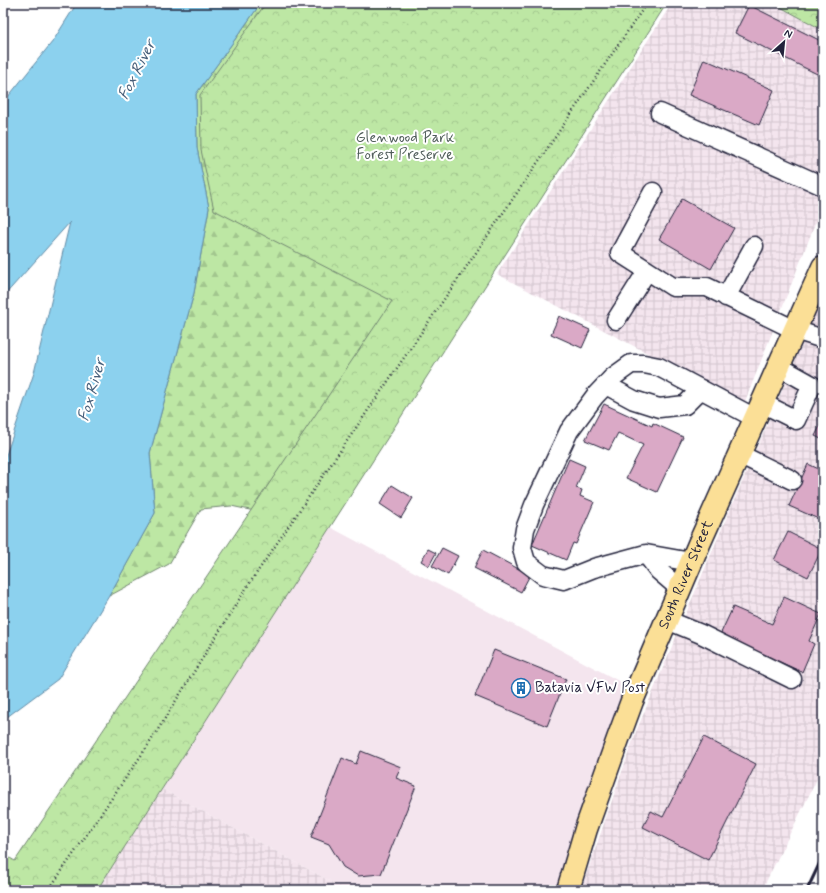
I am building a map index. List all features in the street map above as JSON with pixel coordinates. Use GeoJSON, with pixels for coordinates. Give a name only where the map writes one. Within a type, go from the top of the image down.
{"type":"FeatureCollection","features":[{"type":"Feature","properties":{"kind":"main road","name":"South River Street"},"geometry":{"type":"LineString","coordinates":[[568,890],[586,829],[618,739],[691,562],[823,267]]}},
{"type":"Feature","properties":{"kind":"lane"},"geometry":{"type":"LineString","coordinates":[[660,114],[823,186]]}},
{"type":"Feature","properties":{"kind":"lane"},"geometry":{"type":"LineString","coordinates":[[653,192],[620,253],[673,287],[707,287],[795,330],[823,339]]}},
{"type":"Feature","properties":{"kind":"lane"},"geometry":{"type":"LineString","coordinates":[[726,297],[754,246]]}},
{"type":"Feature","properties":{"kind":"lane"},"geometry":{"type":"LineString","coordinates":[[616,320],[647,271]]}},
{"type":"Feature","properties":{"kind":"lane"},"geometry":{"type":"LineString","coordinates":[[691,562],[646,554],[594,568],[564,580],[543,575],[526,562],[522,548],[525,529],[534,504],[569,431],[613,377],[631,364],[644,364],[659,368],[701,389],[759,410],[796,420],[812,385],[778,366]]}},
{"type":"Feature","properties":{"kind":"lane"},"geometry":{"type":"LineString","coordinates":[[606,385],[634,400],[659,408],[685,404],[701,389]]}},
{"type":"Feature","properties":{"kind":"lane"},"geometry":{"type":"LineString","coordinates":[[739,454],[792,480]]}},
{"type":"Feature","properties":{"kind":"lane"},"geometry":{"type":"LineString","coordinates":[[646,554],[659,572],[680,589]]}},
{"type":"Feature","properties":{"kind":"lane"},"geometry":{"type":"LineString","coordinates":[[667,620],[701,634],[792,679]]}},
{"type":"Feature","properties":{"kind":"path"},"geometry":{"type":"LineString","coordinates":[[48,889],[147,747],[247,587],[647,3]]}},
{"type":"Feature","properties":{"kind":"shaded area"},"geometry":{"type":"Polygon","coordinates":[[[672,3],[773,3],[823,30],[823,204],[744,404],[497,274],[672,3]]]}},
{"type":"Feature","properties":{"kind":"shaded area"},"geometry":{"type":"Polygon","coordinates":[[[823,297],[823,767],[762,890],[581,890],[635,734],[722,528],[823,297]]]}},
{"type":"Feature","properties":{"kind":"shaded area"},"geometry":{"type":"Polygon","coordinates":[[[330,527],[630,687],[562,890],[346,890],[162,789],[330,527]]]}},
{"type":"Feature","properties":{"kind":"shaded area"},"geometry":{"type":"Polygon","coordinates":[[[162,789],[346,890],[97,890],[162,789]]]}},
{"type":"Feature","properties":{"kind":"green space","name":"Glenwood Park Forest Preserve"},"geometry":{"type":"Polygon","coordinates":[[[261,3],[630,3],[283,517],[231,506],[201,509],[169,564],[109,596],[155,513],[150,453],[194,293],[209,208],[197,148],[196,94],[261,3]]]}},
{"type":"Feature","properties":{"kind":"green space","name":"Glenwood Park Forest Preserve"},"geometry":{"type":"Polygon","coordinates":[[[266,3],[667,3],[97,890],[3,890],[3,854],[15,861],[392,301],[214,210],[201,150],[200,95],[266,3]]]}},
{"type":"Feature","properties":{"kind":"green space"},"geometry":{"type":"Polygon","coordinates":[[[773,3],[823,3],[823,30],[773,3]]]}},
{"type":"Feature","properties":{"kind":"water","name":"Fox River"},"geometry":{"type":"Polygon","coordinates":[[[77,3],[261,3],[196,94],[197,148],[209,208],[194,293],[150,453],[155,513],[109,596],[58,679],[3,720],[3,464],[34,373],[70,222],[3,297],[3,103],[53,41],[77,3]]]}},
{"type":"Feature","properties":{"kind":"building"},"geometry":{"type":"Polygon","coordinates":[[[749,5],[823,42],[823,77],[735,33],[749,5]]]}},
{"type":"Feature","properties":{"kind":"building"},"geometry":{"type":"Polygon","coordinates":[[[704,59],[774,90],[759,125],[689,95],[704,59]]]}},
{"type":"Feature","properties":{"kind":"building"},"geometry":{"type":"Polygon","coordinates":[[[682,199],[734,228],[711,269],[659,239],[682,199]]]}},
{"type":"Feature","properties":{"kind":"building"},"geometry":{"type":"Polygon","coordinates":[[[559,316],[590,330],[582,348],[551,334],[559,316]]]}},
{"type":"Feature","properties":{"kind":"building"},"geometry":{"type":"Polygon","coordinates":[[[604,404],[652,426],[653,423],[683,437],[657,492],[626,478],[643,445],[618,433],[609,450],[585,440],[604,404]]]}},
{"type":"Feature","properties":{"kind":"building"},"geometry":{"type":"Polygon","coordinates":[[[823,420],[823,440],[815,436],[823,420]]]}},
{"type":"Feature","properties":{"kind":"building"},"geometry":{"type":"Polygon","coordinates":[[[569,459],[585,466],[576,488],[582,490],[580,496],[594,502],[576,544],[573,543],[566,560],[532,545],[569,459]]]}},
{"type":"Feature","properties":{"kind":"building"},"geometry":{"type":"Polygon","coordinates":[[[808,464],[823,471],[823,521],[789,506],[808,464]]]}},
{"type":"Feature","properties":{"kind":"building"},"geometry":{"type":"Polygon","coordinates":[[[392,485],[413,498],[401,518],[380,504],[392,485]]]}},
{"type":"Feature","properties":{"kind":"building"},"geometry":{"type":"Polygon","coordinates":[[[788,532],[822,549],[808,577],[774,560],[788,532]]]}},
{"type":"Feature","properties":{"kind":"building"},"geometry":{"type":"Polygon","coordinates":[[[442,548],[458,556],[448,575],[432,566],[442,548]]]}},
{"type":"Feature","properties":{"kind":"building"},"geometry":{"type":"Polygon","coordinates":[[[428,549],[436,553],[429,566],[421,561],[428,549]]]}},
{"type":"Feature","properties":{"kind":"building"},"geometry":{"type":"Polygon","coordinates":[[[483,550],[530,575],[521,592],[474,568],[483,550]]]}},
{"type":"Feature","properties":{"kind":"building"},"geometry":{"type":"Polygon","coordinates":[[[784,597],[821,614],[809,641],[814,644],[802,672],[720,635],[733,607],[772,624],[784,597]]]}},
{"type":"Feature","properties":{"kind":"building","name":"Batavia VFW Post"},"geometry":{"type":"Polygon","coordinates":[[[494,650],[566,679],[547,726],[475,696],[494,650]]]}},
{"type":"Feature","properties":{"kind":"building"},"geometry":{"type":"Polygon","coordinates":[[[704,737],[756,764],[708,860],[643,827],[651,811],[663,817],[704,737]]]}},
{"type":"Feature","properties":{"kind":"building"},"geometry":{"type":"Polygon","coordinates":[[[361,751],[401,767],[396,778],[416,786],[381,874],[358,876],[343,867],[329,844],[311,837],[342,758],[356,764],[361,751]]]}},
{"type":"Feature","properties":{"kind":"railway"},"geometry":{"type":"LineString","coordinates":[[807,890],[823,856]]}},
{"type":"Feature","properties":{"kind":"place","name":"Batavia VFW Post"},"geometry":{"type":"Point","coordinates":[521,688]}}]}
